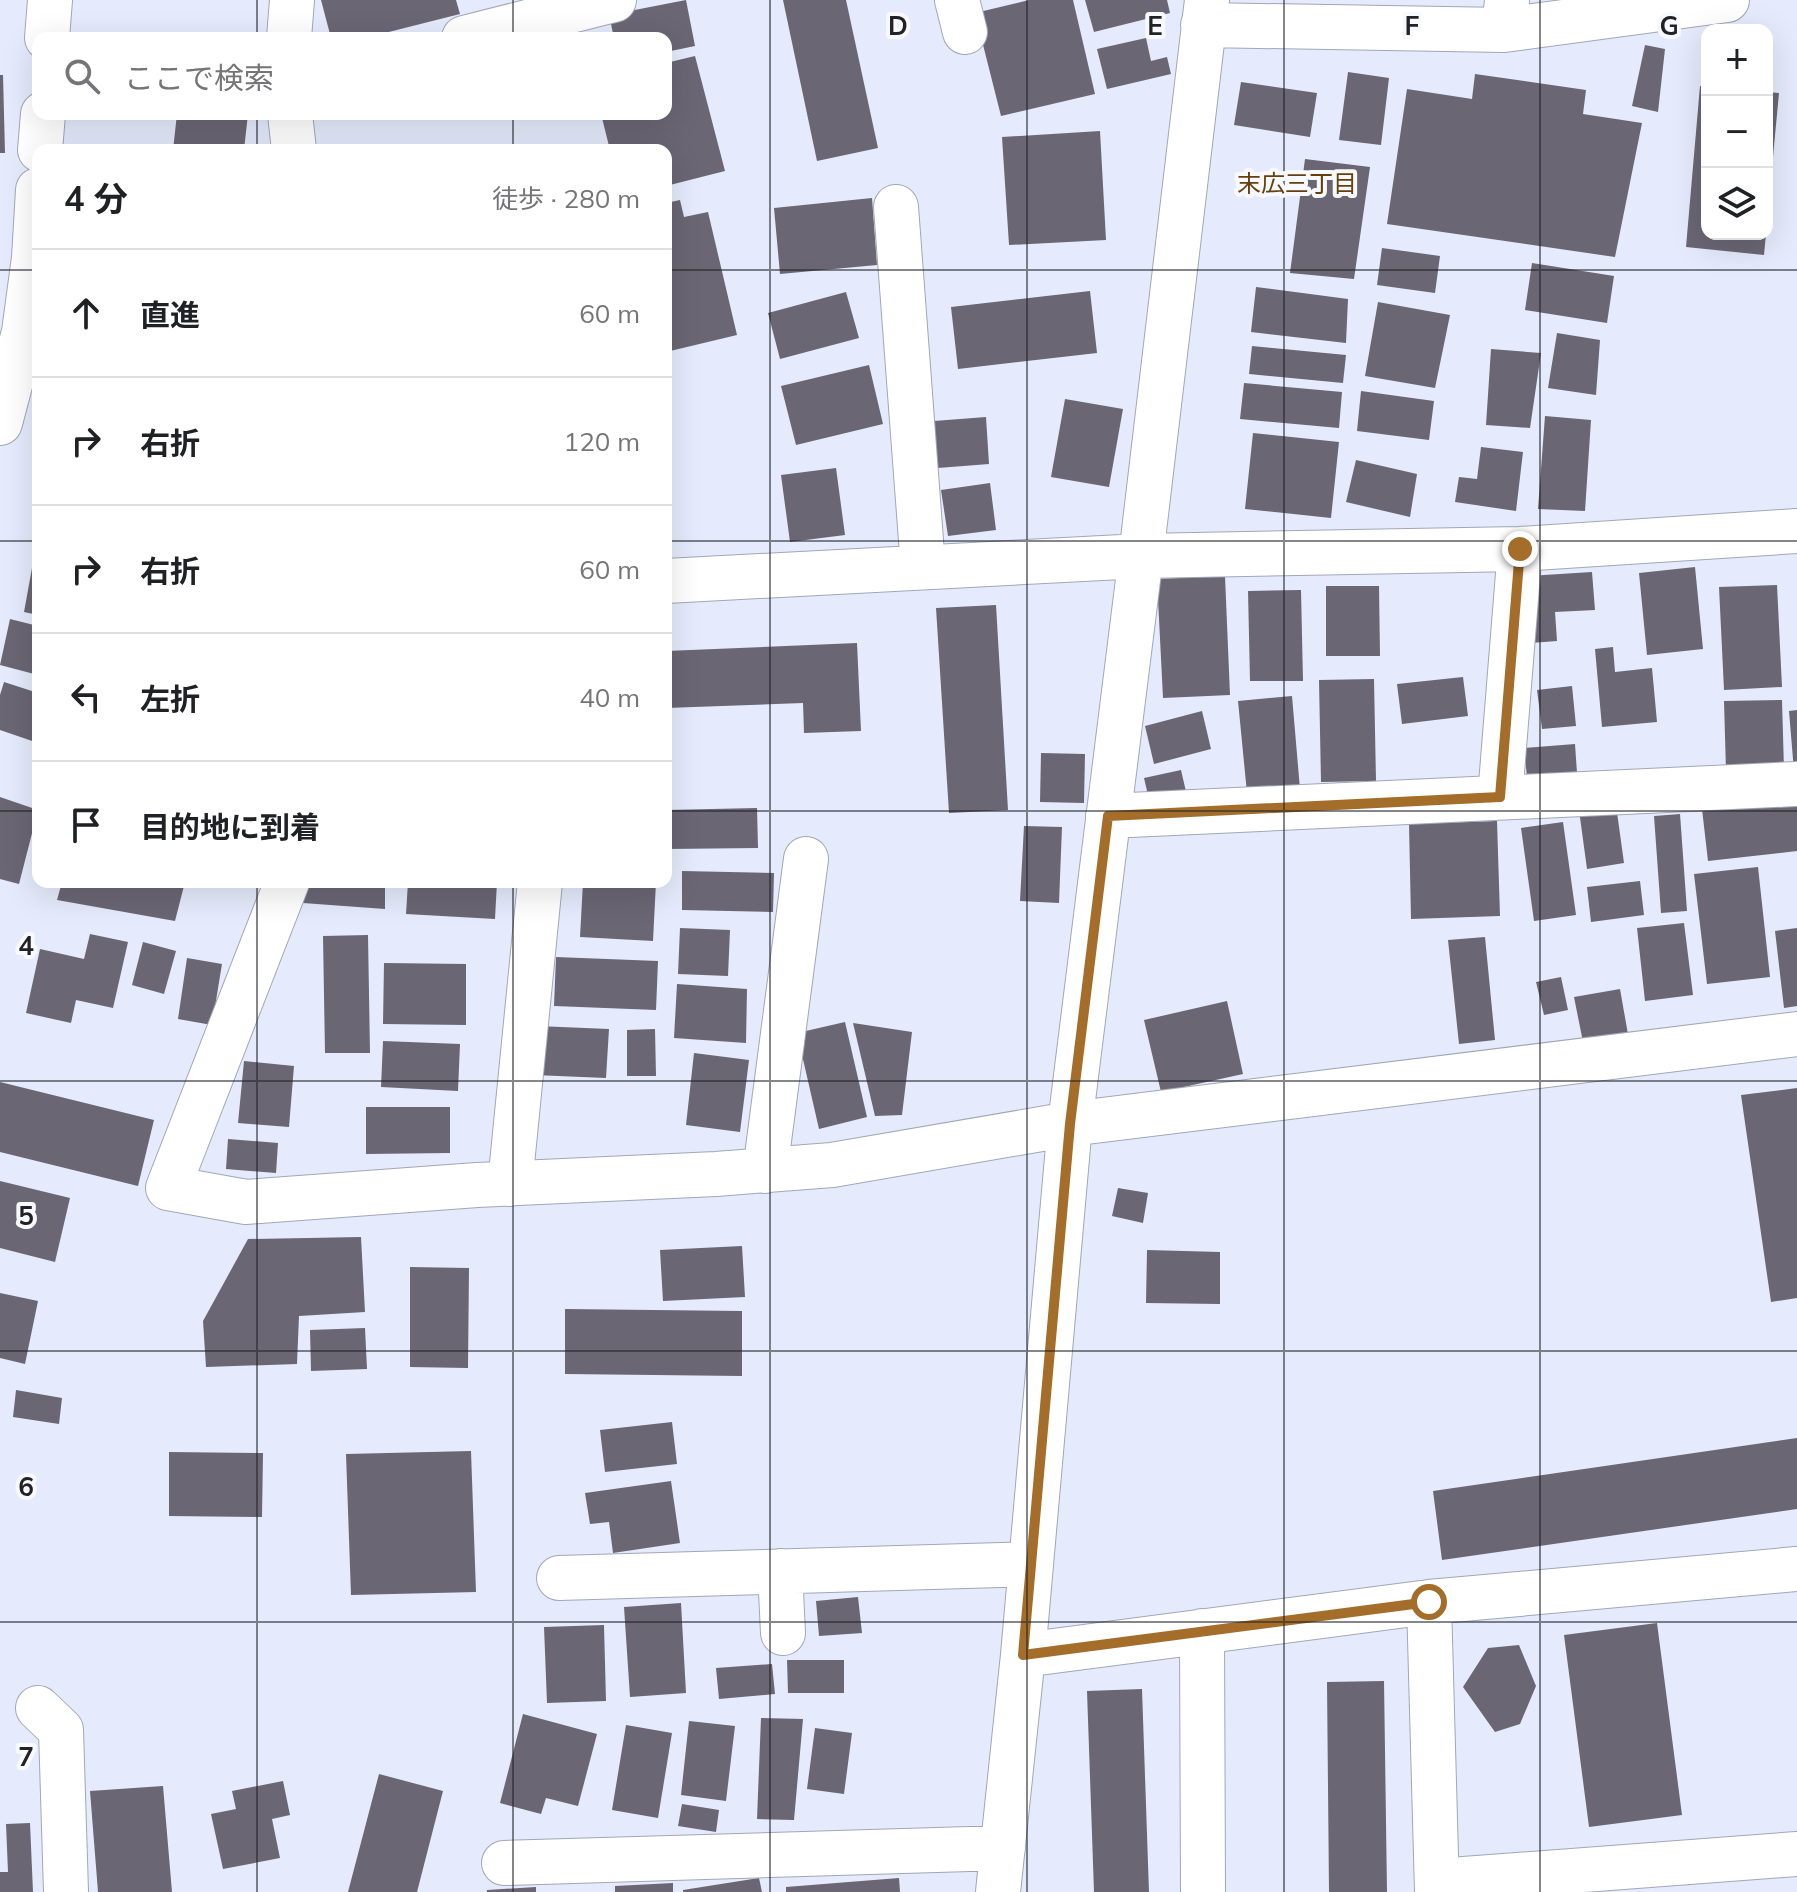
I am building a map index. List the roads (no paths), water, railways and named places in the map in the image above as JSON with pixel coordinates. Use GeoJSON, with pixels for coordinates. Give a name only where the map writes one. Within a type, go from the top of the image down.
{"type":"FeatureCollection","features":[{"type":"Feature","properties":{"kind":"street"},"geometry":{"type":"LineString","coordinates":[[47,32],[50,0]]}},
{"type":"Feature","properties":{"kind":"street"},"geometry":{"type":"LineString","coordinates":[[289,32],[292,0]]}},
{"type":"Feature","properties":{"kind":"street"},"geometry":{"type":"LineString","coordinates":[[488,32],[614,0]]}},
{"type":"Feature","properties":{"kind":"street"},"geometry":{"type":"LineString","coordinates":[[998,1892],[1023,1655],[1070,1124],[1205,13],[1505,15],[1727,0]]}},
{"type":"Feature","properties":{"kind":"street"},"geometry":{"type":"LineString","coordinates":[[40,144],[42,120]]}},
{"type":"Feature","properties":{"kind":"street"},"geometry":{"type":"LineString","coordinates":[[291,120],[293,144]]}},
{"type":"Feature","properties":{"kind":"street"},"geometry":{"type":"LineString","coordinates":[[896,207],[923,567]]}},
{"type":"Feature","properties":{"kind":"street"},"geometry":{"type":"LineString","coordinates":[[0,423],[32,269]]}},
{"type":"Feature","properties":{"kind":"street"},"geometry":{"type":"LineString","coordinates":[[672,581],[1141,556],[1520,549],[1797,531]]}},
{"type":"Feature","properties":{"kind":"street"},"geometry":{"type":"LineString","coordinates":[[1500,797],[1520,549]]}},
{"type":"Feature","properties":{"kind":"street"},"geometry":{"type":"LineString","coordinates":[[1108,816],[1797,784]]}},
{"type":"Feature","properties":{"kind":"street"},"geometry":{"type":"LineString","coordinates":[[765,1171],[806,859]]}},
{"type":"Feature","properties":{"kind":"street"},"geometry":{"type":"LineString","coordinates":[[285,888],[168,1188],[246,1202],[832,1165],[1070,1124],[1797,1034]]}},
{"type":"Feature","properties":{"kind":"street"},"geometry":{"type":"LineString","coordinates":[[510,1184],[539,888]]}},
{"type":"Feature","properties":{"kind":"street"},"geometry":{"type":"LineString","coordinates":[[559,1578],[1031,1564]]}},
{"type":"Feature","properties":{"kind":"street"},"geometry":{"type":"LineString","coordinates":[[1023,1655],[1429,1602],[1797,1569]]}},
{"type":"Feature","properties":{"kind":"street"},"geometry":{"type":"LineString","coordinates":[[780,1571],[783,1633]]}},
{"type":"Feature","properties":{"kind":"street"},"geometry":{"type":"LineString","coordinates":[[1429,1602],[1437,1886],[1797,1854]]}},
{"type":"Feature","properties":{"kind":"street"},"geometry":{"type":"LineString","coordinates":[[1202,1631],[1203,1892]]}},
{"type":"Feature","properties":{"kind":"street"},"geometry":{"type":"LineString","coordinates":[[38,1708],[61,1730],[66,1892]]}},
{"type":"Feature","properties":{"kind":"street"},"geometry":{"type":"LineString","coordinates":[[504,1863],[1003,1848]]}},
{"type":"Feature","properties":{"kind":"district","name":"末広三丁目"},"geometry":{"type":"Point","coordinates":[1297,183]}}]}
